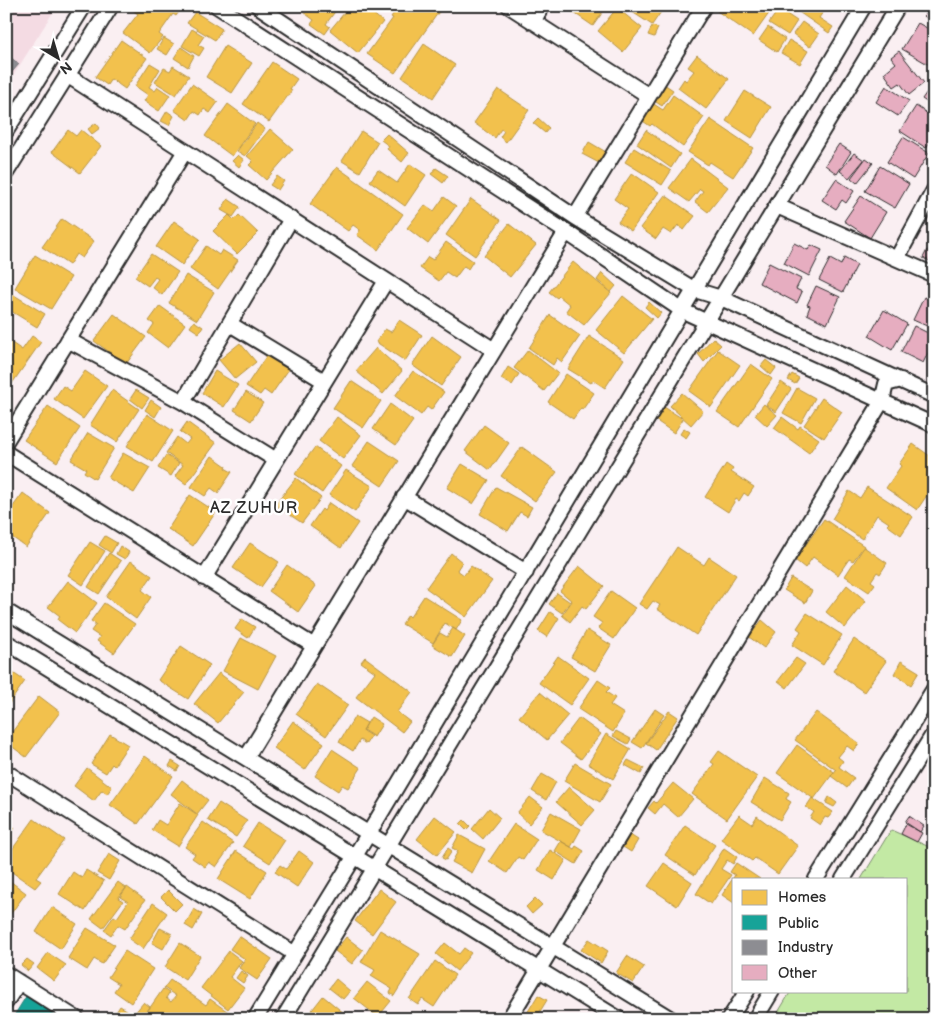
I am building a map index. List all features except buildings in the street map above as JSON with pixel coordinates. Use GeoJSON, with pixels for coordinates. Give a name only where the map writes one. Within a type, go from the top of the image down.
{"type":"FeatureCollection","features":[{"type":"Feature","properties":{"kind":"street"},"geometry":{"type":"LineString","coordinates":[[6,131],[84,6]]}},
{"type":"Feature","properties":{"kind":"street"},"geometry":{"type":"LineString","coordinates":[[6,173],[112,6]]}},
{"type":"Feature","properties":{"kind":"street"},"geometry":{"type":"LineString","coordinates":[[217,6],[566,232],[683,311],[934,425]]}},
{"type":"Feature","properties":{"kind":"street"},"geometry":{"type":"LineString","coordinates":[[258,6],[277,12],[575,216],[695,290],[721,298],[934,396]]}},
{"type":"Feature","properties":{"kind":"street"},"geometry":{"type":"LineString","coordinates":[[510,6],[648,96]]}},
{"type":"Feature","properties":{"kind":"street"},"geometry":{"type":"LineString","coordinates":[[533,22],[542,6]]}},
{"type":"Feature","properties":{"kind":"street"},"geometry":{"type":"LineString","coordinates":[[575,216],[704,6]]}},
{"type":"Feature","properties":{"kind":"street"},"geometry":{"type":"LineString","coordinates":[[255,1019],[683,311],[864,6]]}},
{"type":"Feature","properties":{"kind":"street"},"geometry":{"type":"LineString","coordinates":[[283,1019],[898,6]]}},
{"type":"Feature","properties":{"kind":"street"},"geometry":{"type":"LineString","coordinates":[[67,75],[494,350]]}},
{"type":"Feature","properties":{"kind":"street"},"geometry":{"type":"LineString","coordinates":[[6,441],[185,151]]}},
{"type":"Feature","properties":{"kind":"street"},"geometry":{"type":"LineString","coordinates":[[897,258],[934,190]]}},
{"type":"Feature","properties":{"kind":"street"},"geometry":{"type":"LineString","coordinates":[[777,206],[934,275]]}},
{"type":"Feature","properties":{"kind":"street"},"geometry":{"type":"LineString","coordinates":[[183,402],[291,220]]}},
{"type":"Feature","properties":{"kind":"street"},"geometry":{"type":"LineString","coordinates":[[246,758],[566,232]]}},
{"type":"Feature","properties":{"kind":"street"},"geometry":{"type":"LineString","coordinates":[[204,578],[386,281]]}},
{"type":"Feature","properties":{"kind":"street"},"geometry":{"type":"LineString","coordinates":[[230,324],[324,381]]}},
{"type":"Feature","properties":{"kind":"street"},"geometry":{"type":"LineString","coordinates":[[68,340],[183,402],[276,460]]}},
{"type":"Feature","properties":{"kind":"street"},"geometry":{"type":"LineString","coordinates":[[509,1019],[882,401],[886,384],[901,380]]}},
{"type":"Feature","properties":{"kind":"street"},"geometry":{"type":"LineString","coordinates":[[6,453],[314,646]]}},
{"type":"Feature","properties":{"kind":"street"},"geometry":{"type":"LineString","coordinates":[[404,497],[526,572]]}},
{"type":"Feature","properties":{"kind":"street"},"geometry":{"type":"LineString","coordinates":[[6,611],[671,1019]]}},
{"type":"Feature","properties":{"kind":"street"},"geometry":{"type":"LineString","coordinates":[[6,642],[619,1019]]}},
{"type":"Feature","properties":{"kind":"street"},"geometry":{"type":"LineString","coordinates":[[817,878],[934,689]]}},
{"type":"Feature","properties":{"kind":"street"},"geometry":{"type":"LineString","coordinates":[[844,878],[934,733]]}},
{"type":"Feature","properties":{"kind":"street"},"geometry":{"type":"LineString","coordinates":[[6,772],[298,949],[313,969]]}},
{"type":"Feature","properties":{"kind":"street"},"geometry":{"type":"LineString","coordinates":[[6,974],[78,1019]]}},
{"type":"Feature","properties":{"kind":"street"},"geometry":{"type":"LineString","coordinates":[[6,1002],[19,982]]}},
{"type":"Feature","properties":{"kind":"street"},"geometry":{"type":"LineString","coordinates":[[730,1019],[745,992]]}},
{"type":"Feature","properties":{"kind":"street"},"geometry":{"type":"LineString","coordinates":[[755,1019],[771,992]]}},
{"type":"Feature","properties":{"kind":"shaded area"},"geometry":{"type":"Polygon","coordinates":[[[6,6],[57,6],[6,87],[6,6]]]}},
{"type":"Feature","properties":{"kind":"green space"},"geometry":{"type":"Polygon","coordinates":[[[891,830],[934,849],[934,1019],[774,1019],[790,992],[908,992],[908,878],[862,878],[891,830]]]}},
{"type":"Feature","properties":{"kind":"district","name":"AZ ZUHUR"},"geometry":{"type":"Point","coordinates":[254,508]}}]}
